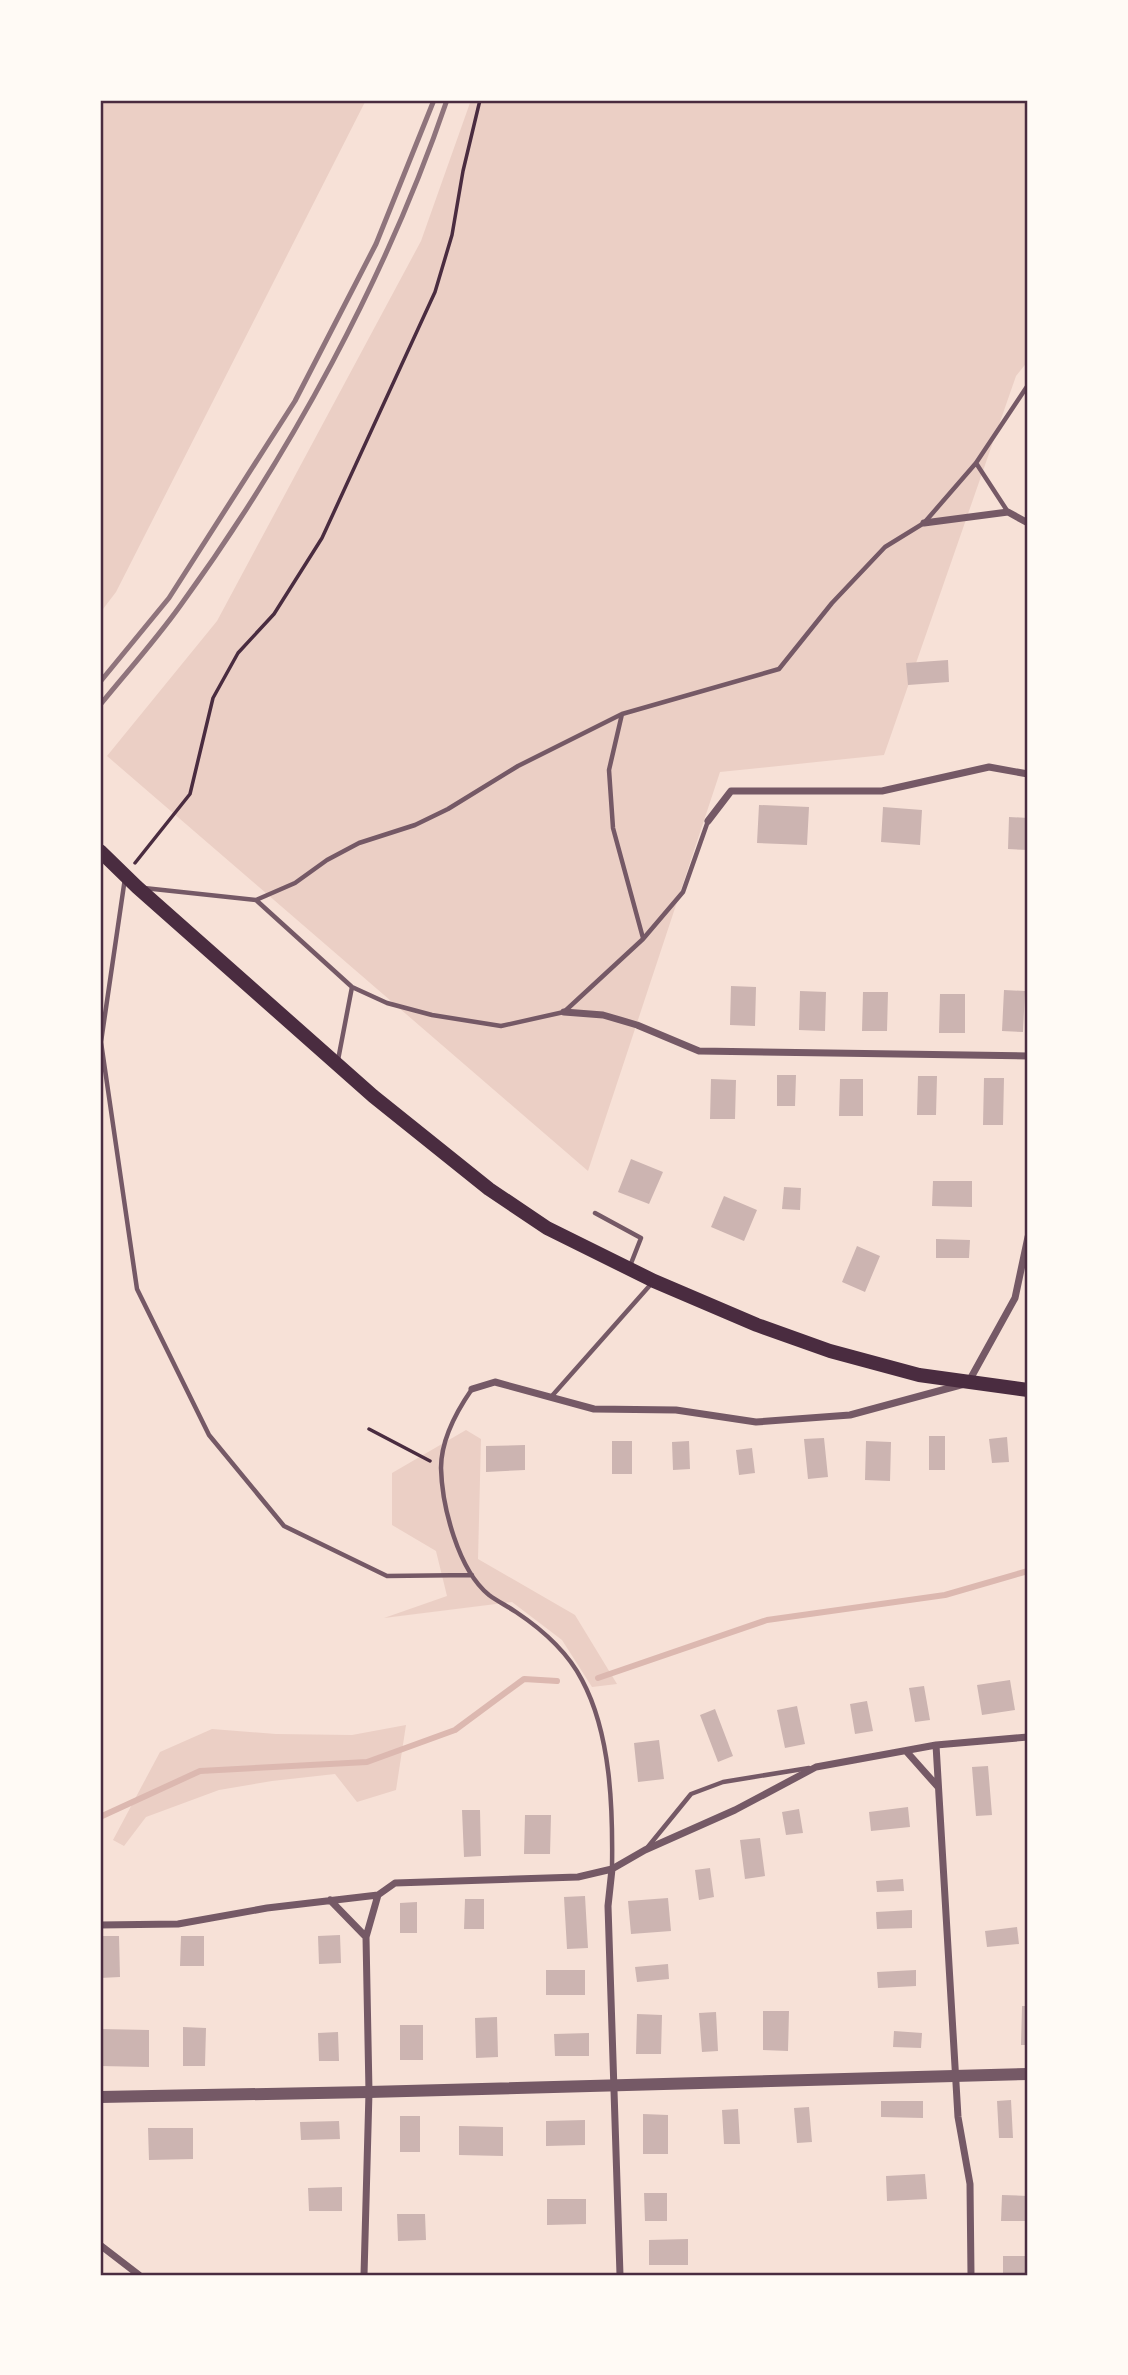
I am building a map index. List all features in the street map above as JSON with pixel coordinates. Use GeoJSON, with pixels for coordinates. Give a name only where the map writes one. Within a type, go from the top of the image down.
{"type":"FeatureCollection","features":[{"type":"Feature","properties":{"kind":"main road"},"geometry":{"type":"LineString","coordinates":[[100,851],[337,1064],[489,1189],[547,1228],[654,1281],[757,1325],[830,1351],[919,1375],[1028,1390]]}},
{"type":"Feature","properties":{"kind":"street"},"geometry":{"type":"LineString","coordinates":[[924,523],[1008,512],[1028,523]]}},
{"type":"Feature","properties":{"kind":"street"},"geometry":{"type":"LineString","coordinates":[[708,821],[731,791],[882,791],[989,767],[1028,774]]}},
{"type":"Feature","properties":{"kind":"street"},"geometry":{"type":"LineString","coordinates":[[564,1012],[603,1015],[626,1021],[699,1051],[1028,1056]]}},
{"type":"Feature","properties":{"kind":"street"},"geometry":{"type":"LineString","coordinates":[[472,1389],[495,1382],[594,1409],[676,1410],[756,1422],[850,1415],[968,1383],[1015,1297],[1028,1237]]}},
{"type":"Feature","properties":{"kind":"street"},"geometry":{"type":"LineString","coordinates":[[100,1925],[178,1924],[267,1908],[377,1895],[395,1882],[578,1877],[612,1869],[645,1850],[735,1810],[816,1767],[936,1745],[1028,1737]]}},
{"type":"Feature","properties":{"kind":"street"},"geometry":{"type":"LineString","coordinates":[[936,1745],[958,2117],[970,2184],[971,2275]]}},
{"type":"Feature","properties":{"kind":"street"},"geometry":{"type":"LineString","coordinates":[[906,1751],[939,1788]]}},
{"type":"Feature","properties":{"kind":"street"},"geometry":{"type":"LineString","coordinates":[[612,1869],[608,1906],[621,2275]]}},
{"type":"Feature","properties":{"kind":"street"},"geometry":{"type":"LineString","coordinates":[[364,2275],[369,2092],[366,1937],[377,1895]]}},
{"type":"Feature","properties":{"kind":"street"},"geometry":{"type":"LineString","coordinates":[[330,1900],[366,1937]]}},
{"type":"Feature","properties":{"kind":"street"},"geometry":{"type":"LineString","coordinates":[[100,2097],[1028,2074]]}},
{"type":"Feature","properties":{"kind":"street"},"geometry":{"type":"LineString","coordinates":[[100,2245],[139,2275]]}},
{"type":"Feature","properties":{"kind":"lane"},"geometry":{"type":"LineString","coordinates":[[137,887],[256,900],[295,883],[327,860],[359,843],[415,825],[448,809],[518,766],[622,714],[779,669],[832,604],[886,547],[924,523],[976,463],[1028,385]]}},
{"type":"Feature","properties":{"kind":"lane"},"geometry":{"type":"LineString","coordinates":[[976,463],[1008,512]]}},
{"type":"Feature","properties":{"kind":"lane"},"geometry":{"type":"LineString","coordinates":[[622,714],[609,769],[613,828],[643,939]]}},
{"type":"Feature","properties":{"kind":"lane"},"geometry":{"type":"LineString","coordinates":[[256,900],[352,987],[387,1003],[432,1015],[501,1026],[564,1012],[643,939],[683,892],[708,821]]}},
{"type":"Feature","properties":{"kind":"lane"},"geometry":{"type":"LineString","coordinates":[[125,876],[101,1042],[138,1289],[197,1411],[209,1435],[284,1526],[387,1576],[471,1575]]}},
{"type":"Feature","properties":{"kind":"lane"},"geometry":{"type":"LineString","coordinates":[[337,1064],[352,987]]}},
{"type":"Feature","properties":{"kind":"lane"},"geometry":{"type":"LineString","coordinates":[[595,1213],[641,1238],[629,1269]]}},
{"type":"Feature","properties":{"kind":"lane"},"geometry":{"type":"LineString","coordinates":[[550,1397],[654,1281]]}},
{"type":"Feature","properties":{"kind":"lane"},"geometry":{"type":"LineString","coordinates":[[472,1389],[456,1412],[446,1439],[441,1467],[449,1522],[457,1549],[471,1575],[488,1594],[517,1612],[560,1646],[583,1681],[600,1727],[608,1771],[613,1812],[612,1869]]}},
{"type":"Feature","properties":{"kind":"lane"},"geometry":{"type":"LineString","coordinates":[[645,1850],[691,1794],[723,1782],[816,1767]]}},
{"type":"Feature","properties":{"kind":"path"},"geometry":{"type":"LineString","coordinates":[[125,876],[190,794],[213,698],[238,653],[274,614],[322,538],[345,489],[435,292],[452,235],[463,171],[480,100]]}},
{"type":"Feature","properties":{"kind":"path"},"geometry":{"type":"LineString","coordinates":[[369,1429],[441,1467]]}},
{"type":"Feature","properties":{"kind":"shaded area"},"geometry":{"type":"Polygon","coordinates":[[[100,100],[366,100],[116,592],[100,613],[100,100]]]}},
{"type":"Feature","properties":{"kind":"shaded area"},"geometry":{"type":"Polygon","coordinates":[[[471,100],[1028,100],[1028,361],[1016,376],[884,755],[720,772],[588,1171],[107,756],[217,621],[421,241],[471,100]]]}},
{"type":"Feature","properties":{"kind":"shaded area"},"geometry":{"type":"Polygon","coordinates":[[[466,1430],[481,1439],[478,1559],[575,1615],[617,1684],[592,1687],[562,1640],[512,1602],[384,1618],[447,1596],[436,1551],[392,1525],[392,1473],[466,1430]]]}},
{"type":"Feature","properties":{"kind":"shaded area"},"geometry":{"type":"Polygon","coordinates":[[[406,1725],[396,1790],[357,1802],[335,1774],[219,1790],[146,1817],[124,1846],[113,1840],[160,1752],[212,1729],[276,1734],[352,1735],[406,1725]]]}},
{"type":"Feature","properties":{"kind":"building"},"geometry":{"type":"Polygon","coordinates":[[[948,660],[949,682],[908,685],[906,663],[948,660]]]}},
{"type":"Feature","properties":{"kind":"building"},"geometry":{"type":"Polygon","coordinates":[[[759,805],[809,807],[807,845],[757,843],[759,805]]]}},
{"type":"Feature","properties":{"kind":"building"},"geometry":{"type":"Polygon","coordinates":[[[883,807],[922,810],[920,845],[881,842],[883,807]]]}},
{"type":"Feature","properties":{"kind":"building"},"geometry":{"type":"Polygon","coordinates":[[[1009,817],[1028,818],[1028,850],[1008,849],[1009,817]]]}},
{"type":"Feature","properties":{"kind":"building"},"geometry":{"type":"Polygon","coordinates":[[[731,986],[756,987],[755,1026],[730,1025],[731,986]]]}},
{"type":"Feature","properties":{"kind":"building"},"geometry":{"type":"Polygon","coordinates":[[[1004,990],[1025,991],[1023,1032],[1002,1031],[1004,990]]]}},
{"type":"Feature","properties":{"kind":"building"},"geometry":{"type":"Polygon","coordinates":[[[800,991],[826,992],[825,1031],[799,1030],[800,991]]]}},
{"type":"Feature","properties":{"kind":"building"},"geometry":{"type":"Polygon","coordinates":[[[863,992],[888,992],[887,1031],[862,1031],[863,992]]]}},
{"type":"Feature","properties":{"kind":"building"},"geometry":{"type":"Polygon","coordinates":[[[940,994],[965,994],[965,1033],[939,1033],[940,994]]]}},
{"type":"Feature","properties":{"kind":"building"},"geometry":{"type":"Polygon","coordinates":[[[777,1075],[796,1075],[795,1106],[777,1106],[777,1075]]]}},
{"type":"Feature","properties":{"kind":"building"},"geometry":{"type":"Polygon","coordinates":[[[918,1076],[937,1076],[936,1115],[917,1115],[918,1076]]]}},
{"type":"Feature","properties":{"kind":"building"},"geometry":{"type":"Polygon","coordinates":[[[984,1078],[1004,1078],[1003,1125],[983,1125],[984,1078]]]}},
{"type":"Feature","properties":{"kind":"building"},"geometry":{"type":"Polygon","coordinates":[[[711,1079],[736,1080],[735,1119],[710,1119],[711,1079]]]}},
{"type":"Feature","properties":{"kind":"building"},"geometry":{"type":"Polygon","coordinates":[[[840,1079],[863,1079],[863,1116],[839,1116],[840,1079]]]}},
{"type":"Feature","properties":{"kind":"building"},"geometry":{"type":"Polygon","coordinates":[[[631,1159],[663,1172],[649,1204],[618,1192],[631,1159]]]}},
{"type":"Feature","properties":{"kind":"building"},"geometry":{"type":"Polygon","coordinates":[[[933,1181],[972,1181],[972,1207],[932,1206],[933,1181]]]}},
{"type":"Feature","properties":{"kind":"building"},"geometry":{"type":"Polygon","coordinates":[[[784,1187],[801,1188],[800,1210],[782,1209],[784,1187]]]}},
{"type":"Feature","properties":{"kind":"building"},"geometry":{"type":"Polygon","coordinates":[[[724,1196],[757,1210],[744,1241],[711,1227],[724,1196]]]}},
{"type":"Feature","properties":{"kind":"building"},"geometry":{"type":"Polygon","coordinates":[[[936,1239],[970,1240],[969,1258],[936,1258],[936,1239]]]}},
{"type":"Feature","properties":{"kind":"building"},"geometry":{"type":"Polygon","coordinates":[[[857,1246],[880,1256],[865,1292],[842,1282],[857,1246]]]}},
{"type":"Feature","properties":{"kind":"building"},"geometry":{"type":"Polygon","coordinates":[[[929,1436],[945,1436],[945,1470],[929,1470],[929,1436]]]}},
{"type":"Feature","properties":{"kind":"building"},"geometry":{"type":"Polygon","coordinates":[[[1007,1437],[1009,1462],[992,1463],[989,1439],[1007,1437]]]}},
{"type":"Feature","properties":{"kind":"building"},"geometry":{"type":"Polygon","coordinates":[[[824,1438],[828,1477],[808,1479],[804,1439],[824,1438]]]}},
{"type":"Feature","properties":{"kind":"building"},"geometry":{"type":"Polygon","coordinates":[[[612,1441],[632,1441],[632,1474],[612,1474],[612,1441]]]}},
{"type":"Feature","properties":{"kind":"building"},"geometry":{"type":"Polygon","coordinates":[[[689,1441],[690,1469],[673,1470],[672,1442],[689,1441]]]}},
{"type":"Feature","properties":{"kind":"building"},"geometry":{"type":"Polygon","coordinates":[[[866,1441],[891,1442],[890,1481],[865,1480],[866,1441]]]}},
{"type":"Feature","properties":{"kind":"building"},"geometry":{"type":"Polygon","coordinates":[[[525,1445],[525,1470],[486,1472],[486,1446],[525,1445]]]}},
{"type":"Feature","properties":{"kind":"building"},"geometry":{"type":"Polygon","coordinates":[[[752,1448],[755,1473],[739,1475],[736,1450],[752,1448]]]}},
{"type":"Feature","properties":{"kind":"building"},"geometry":{"type":"Polygon","coordinates":[[[1010,1680],[1015,1710],[982,1715],[977,1685],[1010,1680]]]}},
{"type":"Feature","properties":{"kind":"building"},"geometry":{"type":"Polygon","coordinates":[[[924,1686],[930,1720],[915,1722],[909,1688],[924,1686]]]}},
{"type":"Feature","properties":{"kind":"building"},"geometry":{"type":"Polygon","coordinates":[[[867,1701],[873,1731],[855,1734],[850,1704],[867,1701]]]}},
{"type":"Feature","properties":{"kind":"building"},"geometry":{"type":"Polygon","coordinates":[[[797,1706],[805,1744],[785,1748],[777,1710],[797,1706]]]}},
{"type":"Feature","properties":{"kind":"building"},"geometry":{"type":"Polygon","coordinates":[[[715,1709],[733,1756],[718,1762],[700,1715],[715,1709]]]}},
{"type":"Feature","properties":{"kind":"building"},"geometry":{"type":"Polygon","coordinates":[[[659,1740],[664,1779],[638,1782],[634,1743],[659,1740]]]}},
{"type":"Feature","properties":{"kind":"building"},"geometry":{"type":"Polygon","coordinates":[[[988,1766],[992,1815],[976,1816],[972,1767],[988,1766]]]}},
{"type":"Feature","properties":{"kind":"building"},"geometry":{"type":"Polygon","coordinates":[[[908,1807],[910,1827],[871,1831],[869,1812],[908,1807]]]}},
{"type":"Feature","properties":{"kind":"building"},"geometry":{"type":"Polygon","coordinates":[[[799,1809],[803,1833],[786,1835],[782,1812],[799,1809]]]}},
{"type":"Feature","properties":{"kind":"building"},"geometry":{"type":"Polygon","coordinates":[[[462,1810],[480,1810],[481,1856],[464,1857],[462,1810]]]}},
{"type":"Feature","properties":{"kind":"building"},"geometry":{"type":"Polygon","coordinates":[[[525,1815],[551,1815],[550,1854],[524,1854],[525,1815]]]}},
{"type":"Feature","properties":{"kind":"building"},"geometry":{"type":"Polygon","coordinates":[[[760,1838],[765,1876],[745,1879],[740,1840],[760,1838]]]}},
{"type":"Feature","properties":{"kind":"building"},"geometry":{"type":"Polygon","coordinates":[[[710,1868],[714,1897],[699,1900],[695,1870],[710,1868]]]}},
{"type":"Feature","properties":{"kind":"building"},"geometry":{"type":"Polygon","coordinates":[[[903,1879],[904,1891],[877,1892],[876,1881],[903,1879]]]}},
{"type":"Feature","properties":{"kind":"building"},"geometry":{"type":"Polygon","coordinates":[[[585,1896],[588,1948],[567,1949],[564,1897],[585,1896]]]}},
{"type":"Feature","properties":{"kind":"building"},"geometry":{"type":"Polygon","coordinates":[[[668,1898],[671,1931],[631,1934],[628,1901],[668,1898]]]}},
{"type":"Feature","properties":{"kind":"building"},"geometry":{"type":"Polygon","coordinates":[[[465,1899],[484,1899],[484,1929],[464,1929],[465,1899]]]}},
{"type":"Feature","properties":{"kind":"building"},"geometry":{"type":"Polygon","coordinates":[[[417,1902],[417,1933],[400,1933],[400,1903],[417,1902]]]}},
{"type":"Feature","properties":{"kind":"building"},"geometry":{"type":"Polygon","coordinates":[[[912,1910],[912,1928],[877,1929],[876,1912],[912,1910]]]}},
{"type":"Feature","properties":{"kind":"building"},"geometry":{"type":"Polygon","coordinates":[[[1017,1927],[1019,1944],[987,1947],[985,1931],[1017,1927]]]}},
{"type":"Feature","properties":{"kind":"building"},"geometry":{"type":"Polygon","coordinates":[[[340,1935],[341,1963],[319,1964],[318,1936],[340,1935]]]}},
{"type":"Feature","properties":{"kind":"building"},"geometry":{"type":"Polygon","coordinates":[[[100,1936],[119,1936],[120,1977],[100,1978],[100,1936]]]}},
{"type":"Feature","properties":{"kind":"building"},"geometry":{"type":"Polygon","coordinates":[[[181,1936],[204,1936],[204,1966],[180,1966],[181,1936]]]}},
{"type":"Feature","properties":{"kind":"building"},"geometry":{"type":"Polygon","coordinates":[[[668,1964],[669,1979],[637,1982],[635,1967],[668,1964]]]}},
{"type":"Feature","properties":{"kind":"building"},"geometry":{"type":"Polygon","coordinates":[[[546,1970],[585,1970],[585,1995],[546,1995],[546,1970]]]}},
{"type":"Feature","properties":{"kind":"building"},"geometry":{"type":"Polygon","coordinates":[[[916,1970],[916,1986],[878,1988],[877,1972],[916,1970]]]}},
{"type":"Feature","properties":{"kind":"building"},"geometry":{"type":"Polygon","coordinates":[[[1022,2006],[1028,2006],[1028,2045],[1021,2045],[1022,2006]]]}},
{"type":"Feature","properties":{"kind":"building"},"geometry":{"type":"Polygon","coordinates":[[[763,2011],[789,2011],[788,2051],[763,2050],[763,2011]]]}},
{"type":"Feature","properties":{"kind":"building"},"geometry":{"type":"Polygon","coordinates":[[[716,2012],[718,2051],[702,2052],[699,2013],[716,2012]]]}},
{"type":"Feature","properties":{"kind":"building"},"geometry":{"type":"Polygon","coordinates":[[[637,2014],[662,2015],[661,2054],[636,2054],[637,2014]]]}},
{"type":"Feature","properties":{"kind":"building"},"geometry":{"type":"Polygon","coordinates":[[[497,2017],[498,2057],[476,2058],[475,2018],[497,2017]]]}},
{"type":"Feature","properties":{"kind":"building"},"geometry":{"type":"Polygon","coordinates":[[[400,2025],[423,2025],[423,2060],[400,2060],[400,2025]]]}},
{"type":"Feature","properties":{"kind":"building"},"geometry":{"type":"Polygon","coordinates":[[[183,2027],[206,2028],[205,2066],[183,2066],[183,2027]]]}},
{"type":"Feature","properties":{"kind":"building"},"geometry":{"type":"Polygon","coordinates":[[[100,2029],[149,2030],[149,2067],[100,2066],[100,2029]]]}},
{"type":"Feature","properties":{"kind":"building"},"geometry":{"type":"Polygon","coordinates":[[[894,2031],[922,2033],[921,2048],[893,2047],[894,2031]]]}},
{"type":"Feature","properties":{"kind":"building"},"geometry":{"type":"Polygon","coordinates":[[[338,2032],[339,2061],[319,2061],[318,2033],[338,2032]]]}},
{"type":"Feature","properties":{"kind":"building"},"geometry":{"type":"Polygon","coordinates":[[[589,2033],[589,2056],[555,2056],[554,2034],[589,2033]]]}},
{"type":"Feature","properties":{"kind":"building"},"geometry":{"type":"Polygon","coordinates":[[[1011,2100],[1013,2138],[999,2138],[997,2101],[1011,2100]]]}},
{"type":"Feature","properties":{"kind":"building"},"geometry":{"type":"Polygon","coordinates":[[[881,2101],[923,2101],[923,2118],[881,2117],[881,2101]]]}},
{"type":"Feature","properties":{"kind":"building"},"geometry":{"type":"Polygon","coordinates":[[[809,2107],[812,2142],[797,2143],[794,2108],[809,2107]]]}},
{"type":"Feature","properties":{"kind":"building"},"geometry":{"type":"Polygon","coordinates":[[[738,2109],[740,2144],[724,2144],[722,2110],[738,2109]]]}},
{"type":"Feature","properties":{"kind":"building"},"geometry":{"type":"Polygon","coordinates":[[[643,2114],[668,2115],[668,2154],[643,2154],[643,2114]]]}},
{"type":"Feature","properties":{"kind":"building"},"geometry":{"type":"Polygon","coordinates":[[[400,2116],[420,2116],[420,2152],[400,2152],[400,2116]]]}},
{"type":"Feature","properties":{"kind":"building"},"geometry":{"type":"Polygon","coordinates":[[[585,2120],[585,2145],[546,2146],[546,2121],[585,2120]]]}},
{"type":"Feature","properties":{"kind":"building"},"geometry":{"type":"Polygon","coordinates":[[[339,2121],[340,2139],[301,2140],[300,2122],[339,2121]]]}},
{"type":"Feature","properties":{"kind":"building"},"geometry":{"type":"Polygon","coordinates":[[[459,2126],[503,2127],[503,2156],[459,2155],[459,2126]]]}},
{"type":"Feature","properties":{"kind":"building"},"geometry":{"type":"Polygon","coordinates":[[[148,2128],[193,2128],[193,2159],[149,2160],[148,2128]]]}},
{"type":"Feature","properties":{"kind":"building"},"geometry":{"type":"Polygon","coordinates":[[[925,2174],[927,2199],[887,2201],[886,2176],[925,2174]]]}},
{"type":"Feature","properties":{"kind":"building"},"geometry":{"type":"Polygon","coordinates":[[[342,2187],[342,2211],[309,2211],[308,2188],[342,2187]]]}},
{"type":"Feature","properties":{"kind":"building"},"geometry":{"type":"Polygon","coordinates":[[[644,2193],[667,2193],[667,2221],[645,2221],[644,2193]]]}},
{"type":"Feature","properties":{"kind":"building"},"geometry":{"type":"Polygon","coordinates":[[[1002,2195],[1028,2196],[1028,2221],[1001,2221],[1002,2195]]]}},
{"type":"Feature","properties":{"kind":"building"},"geometry":{"type":"Polygon","coordinates":[[[547,2199],[586,2199],[586,2224],[547,2225],[547,2199]]]}},
{"type":"Feature","properties":{"kind":"building"},"geometry":{"type":"Polygon","coordinates":[[[397,2214],[425,2214],[426,2240],[398,2241],[397,2214]]]}},
{"type":"Feature","properties":{"kind":"building"},"geometry":{"type":"Polygon","coordinates":[[[688,2239],[688,2265],[649,2265],[649,2240],[688,2239]]]}},
{"type":"Feature","properties":{"kind":"building"},"geometry":{"type":"Polygon","coordinates":[[[1003,2256],[1028,2256],[1028,2275],[1003,2275],[1003,2256]]]}},
{"type":"Feature","properties":{"kind":"waterway"},"geometry":{"type":"LineString","coordinates":[[598,1678],[767,1620],[945,1595],[1028,1571]]}},
{"type":"Feature","properties":{"kind":"waterway"},"geometry":{"type":"LineString","coordinates":[[100,1817],[200,1771],[367,1762],[455,1730],[524,1679],[557,1681]]}},
{"type":"Feature","properties":{"kind":"railway"},"geometry":{"type":"LineString","coordinates":[[100,682],[169,598],[295,401],[376,244],[434,100]]}},
{"type":"Feature","properties":{"kind":"railway"},"geometry":{"type":"LineString","coordinates":[[100,705],[151,644],[221,548],[297,426],[365,298],[423,166],[447,100]]}}]}
